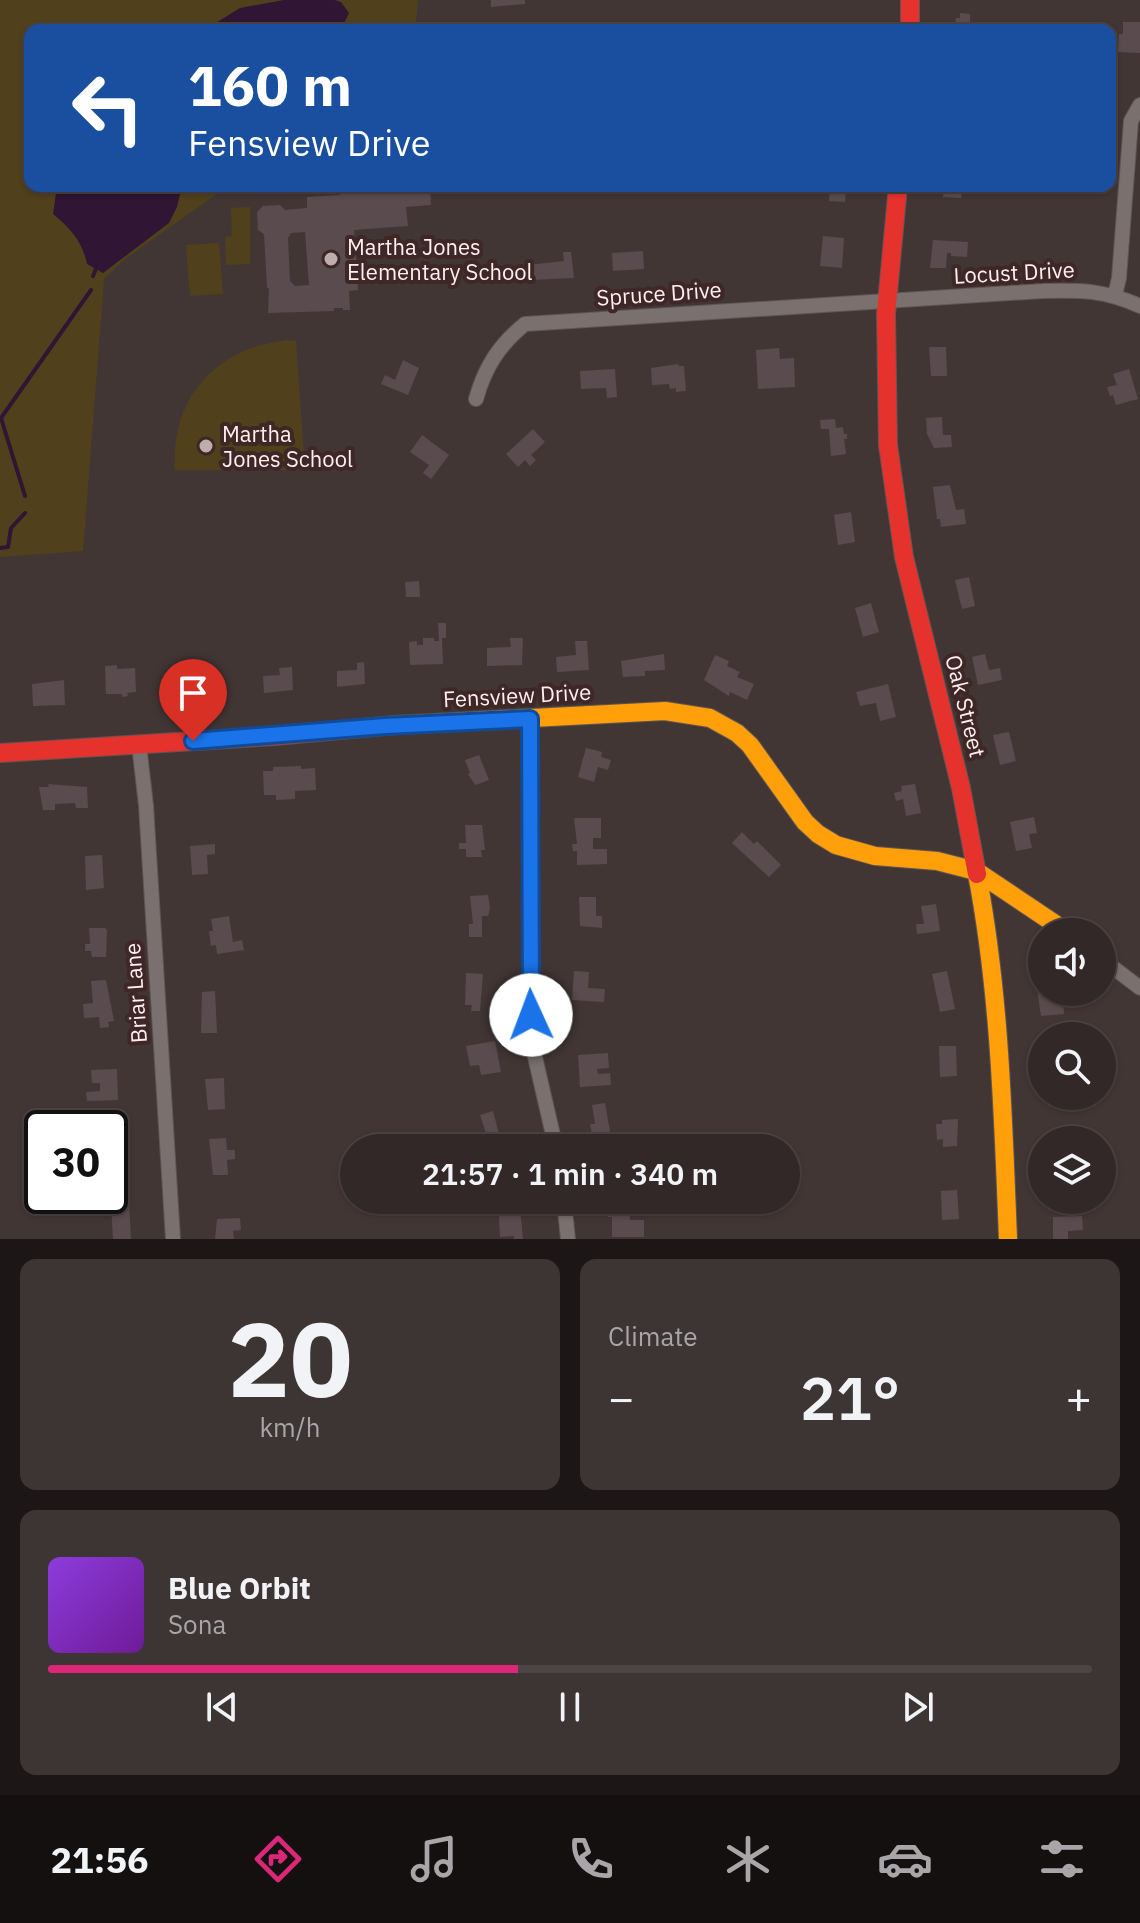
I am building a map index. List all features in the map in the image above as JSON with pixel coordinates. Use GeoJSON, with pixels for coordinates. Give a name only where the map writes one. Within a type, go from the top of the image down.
{"type":"FeatureCollection","features":[{"type":"Feature","properties":{"kind":"street"},"geometry":{"type":"LineString","coordinates":[[910,0],[910,24]]}},
{"type":"Feature","properties":{"kind":"street"},"geometry":{"type":"LineString","coordinates":[[1115,295],[1119,278],[1131,121],[1140,105]]}},
{"type":"Feature","properties":{"kind":"street","name":"Oak Street"},"geometry":{"type":"LineString","coordinates":[[897,192],[887,301],[887,431],[898,532],[958,774],[987,924],[1000,1053],[1008,1239]]}},
{"type":"Feature","properties":{"kind":"street","name":"Locust Drive"},"geometry":{"type":"LineString","coordinates":[[887,301],[1089,290],[1115,295],[1140,306]]}},
{"type":"Feature","properties":{"kind":"street","name":"Spruce Drive"},"geometry":{"type":"LineString","coordinates":[[476,399],[489,363],[505,340],[525,324],[887,301]]}},
{"type":"Feature","properties":{"kind":"street","name":"Fensview Drive"},"geometry":{"type":"LineString","coordinates":[[0,753],[385,726],[685,712],[724,724],[743,738],[802,819],[817,834],[839,848],[873,856],[958,866],[977,872]]}},
{"type":"Feature","properties":{"kind":"street"},"geometry":{"type":"LineString","coordinates":[[530,719],[529,958],[532,1044],[553,1134]]}},
{"type":"Feature","properties":{"kind":"street","name":"Briar Lane"},"geometry":{"type":"LineString","coordinates":[[139,745],[146,805],[173,1239]]}},
{"type":"Feature","properties":{"kind":"street"},"geometry":{"type":"LineString","coordinates":[[977,872],[1046,918]]}},
{"type":"Feature","properties":{"kind":"street"},"geometry":{"type":"LineString","coordinates":[[1116,970],[1140,988]]}},
{"type":"Feature","properties":{"kind":"street"},"geometry":{"type":"LineString","coordinates":[[565,1214],[568,1239]]}},
{"type":"Feature","properties":{"kind":"shaded area"},"geometry":{"type":"Polygon","coordinates":[[[0,0],[418,0],[416,24],[24,24],[24,192],[220,192],[125,259],[104,279],[83,551],[0,557],[0,0]]]}},
{"type":"Feature","properties":{"kind":"shaded area"},"geometry":{"type":"Polygon","coordinates":[[[284,0],[335,0],[341,2],[349,13],[344,24],[214,24],[240,8],[284,0]]]}},
{"type":"Feature","properties":{"kind":"shaded area"},"geometry":{"type":"Polygon","coordinates":[[[181,192],[169,223],[103,273],[87,264],[75,236],[53,214],[56,193],[181,192]]]}},
{"type":"Feature","properties":{"kind":"shaded area"},"geometry":{"type":"Polygon","coordinates":[[[250,207],[250,264],[226,265],[225,237],[232,236],[231,208],[250,207]]]}},
{"type":"Feature","properties":{"kind":"shaded area"},"geometry":{"type":"Polygon","coordinates":[[[219,243],[223,294],[190,296],[186,245],[219,243]]]}},
{"type":"Feature","properties":{"kind":"shaded area"},"geometry":{"type":"Polygon","coordinates":[[[288,340],[296,341],[304,459],[295,470],[175,470],[181,420],[190,399],[203,381],[220,365],[240,353],[288,340]]]}},
{"type":"Feature","properties":{"kind":"building"},"geometry":{"type":"Polygon","coordinates":[[[491,0],[525,0],[525,4],[491,7],[491,0]]]}},
{"type":"Feature","properties":{"kind":"building"},"geometry":{"type":"Polygon","coordinates":[[[960,13],[970,14],[970,24],[955,24],[956,18],[960,18],[960,13]]]}},
{"type":"Feature","properties":{"kind":"building"},"geometry":{"type":"Polygon","coordinates":[[[1123,22],[1140,22],[1140,53],[1118,52],[1123,22]]]}},
{"type":"Feature","properties":{"kind":"building","name":"Martha Jones Elementary School"},"geometry":{"type":"Polygon","coordinates":[[[340,192],[430,192],[431,205],[406,207],[408,226],[354,230],[358,290],[349,291],[350,310],[334,308],[334,311],[268,313],[264,234],[258,230],[257,212],[263,206],[280,205],[285,210],[307,208],[307,197],[340,195],[340,192]],[[305,232],[291,233],[288,238],[290,281],[295,286],[309,285],[305,232]]]}},
{"type":"Feature","properties":{"kind":"building"},"geometry":{"type":"Polygon","coordinates":[[[830,192],[846,192],[845,202],[829,201],[830,192]]]}},
{"type":"Feature","properties":{"kind":"building"},"geometry":{"type":"Polygon","coordinates":[[[943,192],[962,192],[961,198],[943,197],[943,192]]]}},
{"type":"Feature","properties":{"kind":"building"},"geometry":{"type":"Polygon","coordinates":[[[823,236],[844,238],[842,268],[820,266],[823,236]]]}},
{"type":"Feature","properties":{"kind":"building"},"geometry":{"type":"Polygon","coordinates":[[[933,240],[968,242],[967,257],[947,253],[946,268],[930,268],[933,240]]]}},
{"type":"Feature","properties":{"kind":"building"},"geometry":{"type":"Polygon","coordinates":[[[643,251],[644,269],[613,271],[612,253],[643,251]]]}},
{"type":"Feature","properties":{"kind":"building"},"geometry":{"type":"Polygon","coordinates":[[[563,252],[571,252],[574,278],[529,280],[528,265],[564,261],[563,252]]]}},
{"type":"Feature","properties":{"kind":"building"},"geometry":{"type":"Polygon","coordinates":[[[929,347],[946,347],[947,376],[931,376],[929,347]]]}},
{"type":"Feature","properties":{"kind":"building"},"geometry":{"type":"Polygon","coordinates":[[[779,348],[780,359],[794,358],[795,387],[758,389],[756,350],[779,348]]]}},
{"type":"Feature","properties":{"kind":"building"},"geometry":{"type":"Polygon","coordinates":[[[403,360],[419,368],[408,395],[381,384],[385,375],[395,380],[403,360]]]}},
{"type":"Feature","properties":{"kind":"building"},"geometry":{"type":"Polygon","coordinates":[[[684,366],[686,391],[676,392],[676,388],[670,389],[669,384],[652,385],[651,368],[684,366]]]}},
{"type":"Feature","properties":{"kind":"building"},"geometry":{"type":"Polygon","coordinates":[[[615,369],[617,397],[607,398],[606,388],[581,389],[580,371],[615,369]]]}},
{"type":"Feature","properties":{"kind":"building"},"geometry":{"type":"Polygon","coordinates":[[[1129,369],[1138,399],[1116,405],[1107,387],[1117,385],[1113,374],[1129,369]]]}},
{"type":"Feature","properties":{"kind":"building"},"geometry":{"type":"Polygon","coordinates":[[[942,417],[943,435],[951,435],[952,447],[934,448],[927,434],[926,418],[942,417]]]}},
{"type":"Feature","properties":{"kind":"building"},"geometry":{"type":"Polygon","coordinates":[[[835,419],[836,428],[843,427],[844,434],[847,434],[847,439],[844,439],[846,454],[831,456],[829,429],[821,429],[820,420],[835,419]]]}},
{"type":"Feature","properties":{"kind":"building"},"geometry":{"type":"Polygon","coordinates":[[[533,429],[545,442],[531,455],[536,460],[530,466],[525,460],[518,467],[506,454],[533,429]]]}},
{"type":"Feature","properties":{"kind":"building"},"geometry":{"type":"Polygon","coordinates":[[[422,435],[449,455],[431,479],[423,473],[429,465],[410,452],[422,435]]]}},
{"type":"Feature","properties":{"kind":"building"},"geometry":{"type":"Polygon","coordinates":[[[950,485],[956,510],[964,509],[966,524],[941,527],[933,487],[950,485]]]}},
{"type":"Feature","properties":{"kind":"building"},"geometry":{"type":"Polygon","coordinates":[[[851,512],[855,542],[838,545],[834,515],[851,512]]]}},
{"type":"Feature","properties":{"kind":"building"},"geometry":{"type":"Polygon","coordinates":[[[969,577],[975,606],[962,609],[955,580],[969,577]]]}},
{"type":"Feature","properties":{"kind":"building"},"geometry":{"type":"Polygon","coordinates":[[[419,581],[420,597],[406,597],[405,582],[419,581]]]}},
{"type":"Feature","properties":{"kind":"building"},"geometry":{"type":"Polygon","coordinates":[[[871,603],[879,632],[863,637],[855,608],[871,603]]]}},
{"type":"Feature","properties":{"kind":"building"},"geometry":{"type":"Polygon","coordinates":[[[438,623],[446,623],[446,638],[442,638],[443,664],[410,665],[409,642],[417,641],[417,645],[423,645],[423,638],[439,641],[438,623]]]}},
{"type":"Feature","properties":{"kind":"building"},"geometry":{"type":"Polygon","coordinates":[[[510,638],[523,638],[522,665],[487,666],[487,648],[511,647],[510,638]]]}},
{"type":"Feature","properties":{"kind":"building"},"geometry":{"type":"Polygon","coordinates":[[[575,641],[587,641],[589,670],[557,672],[556,657],[576,655],[575,641]]]}},
{"type":"Feature","properties":{"kind":"building"},"geometry":{"type":"Polygon","coordinates":[[[664,654],[665,670],[645,671],[645,676],[623,677],[621,661],[664,654]]]}},
{"type":"Feature","properties":{"kind":"building"},"geometry":{"type":"Polygon","coordinates":[[[985,654],[989,670],[1000,668],[1002,680],[978,685],[972,657],[985,654]]]}},
{"type":"Feature","properties":{"kind":"building"},"geometry":{"type":"Polygon","coordinates":[[[715,655],[729,661],[727,666],[740,672],[737,677],[754,684],[747,700],[730,692],[729,696],[704,680],[715,655]]]}},
{"type":"Feature","properties":{"kind":"building"},"geometry":{"type":"Polygon","coordinates":[[[364,662],[365,684],[337,687],[337,671],[357,670],[357,663],[364,662]]]}},
{"type":"Feature","properties":{"kind":"building"},"geometry":{"type":"Polygon","coordinates":[[[117,665],[117,669],[135,668],[136,692],[122,697],[122,694],[106,694],[105,666],[117,665]]]}},
{"type":"Feature","properties":{"kind":"building"},"geometry":{"type":"Polygon","coordinates":[[[292,667],[293,690],[264,693],[263,676],[280,675],[279,668],[292,667]]]}},
{"type":"Feature","properties":{"kind":"building"},"geometry":{"type":"Polygon","coordinates":[[[182,671],[195,671],[196,679],[212,678],[212,694],[183,695],[182,671]]]}},
{"type":"Feature","properties":{"kind":"building"},"geometry":{"type":"Polygon","coordinates":[[[64,680],[65,705],[33,706],[32,684],[64,680]]]}},
{"type":"Feature","properties":{"kind":"building"},"geometry":{"type":"Polygon","coordinates":[[[888,684],[896,717],[880,721],[876,703],[860,706],[856,692],[888,684]]]}},
{"type":"Feature","properties":{"kind":"building"},"geometry":{"type":"Polygon","coordinates":[[[1009,732],[1016,761],[1000,765],[993,735],[1009,732]]]}},
{"type":"Feature","properties":{"kind":"building"},"geometry":{"type":"Polygon","coordinates":[[[586,748],[602,752],[601,757],[611,760],[608,770],[598,767],[594,782],[578,777],[586,748]]]}},
{"type":"Feature","properties":{"kind":"building"},"geometry":{"type":"Polygon","coordinates":[[[479,755],[489,780],[475,785],[468,774],[465,760],[479,755]]]}},
{"type":"Feature","properties":{"kind":"building"},"geometry":{"type":"Polygon","coordinates":[[[301,766],[301,769],[315,768],[316,790],[295,791],[295,799],[276,800],[276,795],[264,795],[263,771],[273,771],[273,767],[301,766]]]}},
{"type":"Feature","properties":{"kind":"building"},"geometry":{"type":"Polygon","coordinates":[[[48,784],[87,787],[88,808],[76,808],[75,803],[55,804],[55,810],[43,810],[39,787],[49,787],[48,784]]]}},
{"type":"Feature","properties":{"kind":"building"},"geometry":{"type":"Polygon","coordinates":[[[915,784],[921,813],[906,816],[903,799],[896,801],[894,793],[902,791],[901,786],[915,784]]]}},
{"type":"Feature","properties":{"kind":"building"},"geometry":{"type":"Polygon","coordinates":[[[1034,817],[1037,833],[1029,834],[1032,848],[1016,851],[1010,822],[1034,817]]]}},
{"type":"Feature","properties":{"kind":"building"},"geometry":{"type":"Polygon","coordinates":[[[574,818],[601,818],[601,838],[593,838],[593,849],[607,849],[607,864],[577,865],[577,851],[573,851],[572,844],[577,844],[574,818]]]}},
{"type":"Feature","properties":{"kind":"building"},"geometry":{"type":"Polygon","coordinates":[[[465,825],[482,825],[485,850],[481,850],[482,857],[466,857],[466,849],[459,849],[459,843],[466,843],[465,825]]]}},
{"type":"Feature","properties":{"kind":"building"},"geometry":{"type":"Polygon","coordinates":[[[742,832],[754,844],[757,841],[781,865],[769,877],[732,843],[742,832]]]}},
{"type":"Feature","properties":{"kind":"building"},"geometry":{"type":"Polygon","coordinates":[[[215,844],[215,854],[207,855],[208,874],[192,875],[190,846],[215,844]]]}},
{"type":"Feature","properties":{"kind":"building"},"geometry":{"type":"Polygon","coordinates":[[[102,855],[104,888],[86,890],[85,856],[102,855]]]}},
{"type":"Feature","properties":{"kind":"building"},"geometry":{"type":"Polygon","coordinates":[[[488,895],[490,908],[488,916],[482,916],[482,937],[469,937],[469,924],[473,924],[470,896],[488,895]]]}},
{"type":"Feature","properties":{"kind":"building"},"geometry":{"type":"Polygon","coordinates":[[[579,897],[596,897],[596,916],[602,916],[602,928],[580,926],[579,897]]]}},
{"type":"Feature","properties":{"kind":"building"},"geometry":{"type":"Polygon","coordinates":[[[936,904],[940,931],[917,934],[916,924],[924,924],[921,906],[936,904]]]}},
{"type":"Feature","properties":{"kind":"building"},"geometry":{"type":"Polygon","coordinates":[[[229,916],[233,942],[242,940],[244,950],[217,954],[216,945],[211,946],[211,919],[229,916]]]}},
{"type":"Feature","properties":{"kind":"building"},"geometry":{"type":"Polygon","coordinates":[[[89,928],[107,930],[106,957],[92,957],[91,951],[85,951],[85,944],[90,944],[89,928]]]}},
{"type":"Feature","properties":{"kind":"building"},"geometry":{"type":"Polygon","coordinates":[[[574,971],[589,972],[588,988],[605,989],[604,1002],[572,1000],[574,971]]]}},
{"type":"Feature","properties":{"kind":"building"},"geometry":{"type":"Polygon","coordinates":[[[947,971],[955,1009],[940,1012],[932,974],[947,971]]]}},
{"type":"Feature","properties":{"kind":"building"},"geometry":{"type":"Polygon","coordinates":[[[466,973],[483,974],[480,1011],[471,1011],[472,1005],[465,1005],[466,973]]]}},
{"type":"Feature","properties":{"kind":"building"},"geometry":{"type":"Polygon","coordinates":[[[106,980],[114,1021],[108,1022],[109,1027],[100,1028],[99,1017],[84,1018],[83,1004],[93,1003],[91,981],[106,980]]]}},
{"type":"Feature","properties":{"kind":"building"},"geometry":{"type":"Polygon","coordinates":[[[215,991],[217,1033],[201,1033],[202,992],[215,991]]]}},
{"type":"Feature","properties":{"kind":"building"},"geometry":{"type":"Polygon","coordinates":[[[1040,1006],[1063,1006],[1064,1014],[1041,1016],[1040,1006]]]}},
{"type":"Feature","properties":{"kind":"building"},"geometry":{"type":"Polygon","coordinates":[[[495,1041],[501,1072],[481,1075],[479,1065],[470,1066],[466,1046],[495,1041]]]}},
{"type":"Feature","properties":{"kind":"building"},"geometry":{"type":"Polygon","coordinates":[[[939,1046],[956,1046],[957,1076],[940,1077],[939,1046]]]}},
{"type":"Feature","properties":{"kind":"building"},"geometry":{"type":"Polygon","coordinates":[[[608,1053],[609,1068],[597,1069],[598,1074],[610,1073],[611,1085],[580,1087],[578,1055],[608,1053]]]}},
{"type":"Feature","properties":{"kind":"building"},"geometry":{"type":"Polygon","coordinates":[[[117,1069],[118,1100],[87,1101],[86,1092],[100,1091],[100,1083],[92,1083],[91,1070],[117,1069]]]}},
{"type":"Feature","properties":{"kind":"building"},"geometry":{"type":"Polygon","coordinates":[[[224,1078],[225,1109],[208,1110],[205,1079],[224,1078]]]}},
{"type":"Feature","properties":{"kind":"building"},"geometry":{"type":"Polygon","coordinates":[[[605,1103],[610,1134],[592,1134],[590,1124],[595,1124],[592,1105],[605,1103]]]}},
{"type":"Feature","properties":{"kind":"building"},"geometry":{"type":"Polygon","coordinates":[[[493,1111],[499,1134],[486,1134],[480,1115],[493,1111]]]}},
{"type":"Feature","properties":{"kind":"building"},"geometry":{"type":"Polygon","coordinates":[[[958,1119],[957,1146],[943,1147],[943,1139],[937,1140],[936,1124],[942,1124],[942,1120],[958,1119]]]}},
{"type":"Feature","properties":{"kind":"building"},"geometry":{"type":"Polygon","coordinates":[[[226,1138],[227,1150],[235,1150],[235,1159],[227,1160],[228,1175],[213,1175],[209,1139],[226,1138]]]}},
{"type":"Feature","properties":{"kind":"building"},"geometry":{"type":"Polygon","coordinates":[[[957,1190],[959,1219],[942,1220],[941,1191],[957,1190]]]}},
{"type":"Feature","properties":{"kind":"building"},"geometry":{"type":"Polygon","coordinates":[[[128,1203],[131,1239],[113,1239],[112,1214],[128,1214],[128,1203]]]}},
{"type":"Feature","properties":{"kind":"building"},"geometry":{"type":"Polygon","coordinates":[[[499,1214],[521,1214],[523,1239],[500,1237],[499,1214]]]}},
{"type":"Feature","properties":{"kind":"building"},"geometry":{"type":"Polygon","coordinates":[[[608,1214],[629,1214],[630,1220],[644,1220],[644,1237],[612,1237],[612,1217],[608,1214]]]}},
{"type":"Feature","properties":{"kind":"building"},"geometry":{"type":"Polygon","coordinates":[[[1082,1216],[1083,1230],[1068,1231],[1068,1239],[1053,1239],[1053,1217],[1082,1216]]]}},
{"type":"Feature","properties":{"kind":"building"},"geometry":{"type":"Polygon","coordinates":[[[240,1218],[241,1230],[233,1231],[234,1239],[215,1239],[217,1219],[240,1218]]]}},
{"type":"Feature","properties":{"kind":"waterway"},"geometry":{"type":"LineString","coordinates":[[93,276],[97,266]]}},
{"type":"Feature","properties":{"kind":"waterway"},"geometry":{"type":"LineString","coordinates":[[25,496],[1,418],[91,290]]}},
{"type":"Feature","properties":{"kind":"waterway"},"geometry":{"type":"LineString","coordinates":[[0,548],[8,547],[11,528],[25,513]]}},
{"type":"Feature","properties":{"kind":"traffic: slow"},"geometry":{"type":"LineString","coordinates":[[395,725],[665,711],[710,718],[737,733],[750,745],[805,822],[836,845],[875,856],[937,861],[976,871],[1046,918]]}},
{"type":"Feature","properties":{"kind":"traffic: slow"},"geometry":{"type":"LineString","coordinates":[[977,874],[996,1010],[1008,1239]]}},
{"type":"Feature","properties":{"kind":"traffic: jam"},"geometry":{"type":"LineString","coordinates":[[910,0],[910,24]]}},
{"type":"Feature","properties":{"kind":"traffic: jam"},"geometry":{"type":"LineString","coordinates":[[897,192],[886,314],[888,445],[904,557],[961,788],[977,874]]}},
{"type":"Feature","properties":{"kind":"traffic: jam"},"geometry":{"type":"LineString","coordinates":[[0,753],[274,736],[395,725]]}},
{"type":"Feature","properties":{"kind":"place","name":"Martha Jones Elementary School"},"geometry":{"type":"Point","coordinates":[331,259]}},
{"type":"Feature","properties":{"kind":"place","name":"Martha Jones School"},"geometry":{"type":"Point","coordinates":[206,446]}},
{"type":"Feature","properties":{"kind":"route"},"geometry":{"type":"LineString","coordinates":[[193,741],[385,726],[530,719],[531,1015]]}}]}
